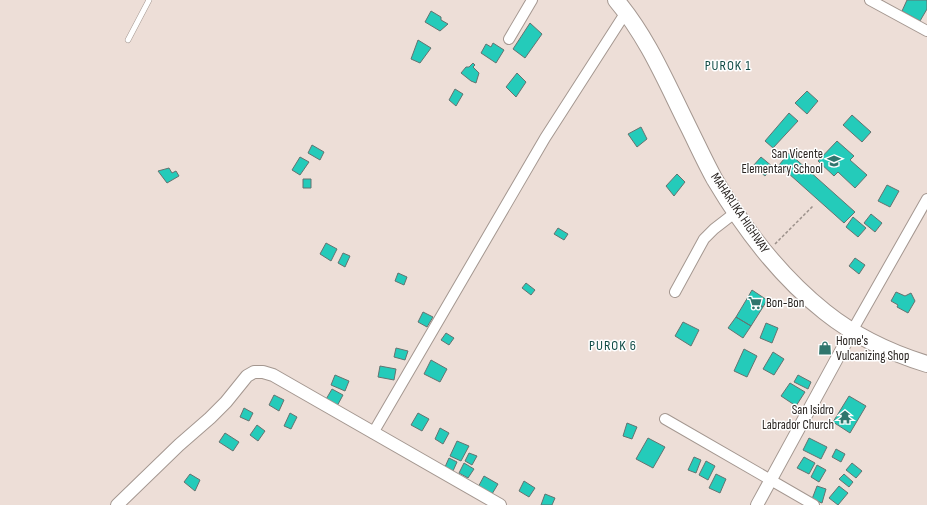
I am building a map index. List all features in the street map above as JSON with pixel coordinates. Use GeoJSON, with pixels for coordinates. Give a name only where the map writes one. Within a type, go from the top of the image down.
{"type":"FeatureCollection","features":[{"type":"Feature","properties":{"kind":"highway","name":"MAHARLIKA HIGHWAY"},"geometry":{"type":"LineString","coordinates":[[621,6],[642,36],[658,64],[715,180],[736,212],[766,252],[803,294],[826,313],[876,345],[902,356],[927,364]]}},
{"type":"Feature","properties":{"kind":"street"},"geometry":{"type":"LineString","coordinates":[[509,39],[532,0]]}},
{"type":"Feature","properties":{"kind":"street"},"geometry":{"type":"LineString","coordinates":[[870,0],[927,31]]}},
{"type":"Feature","properties":{"kind":"street"},"geometry":{"type":"LineString","coordinates":[[373,433],[621,6]]}},
{"type":"Feature","properties":{"kind":"street"},"geometry":{"type":"LineString","coordinates":[[757,505],[852,331],[927,199]]}},
{"type":"Feature","properties":{"kind":"street"},"geometry":{"type":"LineString","coordinates":[[674,292],[704,239],[736,212]]}},
{"type":"Feature","properties":{"kind":"street"},"geometry":{"type":"LineString","coordinates":[[117,505],[179,445],[210,418],[226,402],[246,376],[254,372],[263,372],[273,375],[500,505]]}},
{"type":"Feature","properties":{"kind":"street"},"geometry":{"type":"LineString","coordinates":[[665,419],[814,505]]}},
{"type":"Feature","properties":{"kind":"lane"},"geometry":{"type":"LineString","coordinates":[[128,40],[149,0]]}},
{"type":"Feature","properties":{"kind":"path"},"geometry":{"type":"LineString","coordinates":[[774,244],[813,206]]}},
{"type":"Feature","properties":{"kind":"building"},"geometry":{"type":"Polygon","coordinates":[[[907,0],[927,0],[927,9],[920,21],[902,11],[907,0]]]}},
{"type":"Feature","properties":{"kind":"building"},"geometry":{"type":"Polygon","coordinates":[[[431,11],[441,17],[441,20],[448,24],[440,31],[425,22],[431,11]]]}},
{"type":"Feature","properties":{"kind":"building"},"geometry":{"type":"Polygon","coordinates":[[[530,23],[542,34],[525,58],[513,49],[530,23]]]}},
{"type":"Feature","properties":{"kind":"building"},"geometry":{"type":"Polygon","coordinates":[[[418,40],[431,48],[420,63],[411,59],[418,40]]]}},
{"type":"Feature","properties":{"kind":"building"},"geometry":{"type":"Polygon","coordinates":[[[493,43],[504,50],[496,63],[481,53],[486,44],[491,47],[493,43]]]}},
{"type":"Feature","properties":{"kind":"building"},"geometry":{"type":"Polygon","coordinates":[[[473,63],[475,65],[473,67],[479,73],[476,83],[461,73],[466,67],[469,67],[473,63]]]}},
{"type":"Feature","properties":{"kind":"building"},"geometry":{"type":"Polygon","coordinates":[[[517,73],[526,82],[516,97],[506,87],[517,73]]]}},
{"type":"Feature","properties":{"kind":"building"},"geometry":{"type":"Polygon","coordinates":[[[455,89],[463,94],[456,106],[449,100],[455,89]]]}},
{"type":"Feature","properties":{"kind":"building"},"geometry":{"type":"Polygon","coordinates":[[[807,91],[818,101],[807,114],[795,103],[807,91]]]}},
{"type":"Feature","properties":{"kind":"building"},"geometry":{"type":"Polygon","coordinates":[[[789,113],[798,121],[773,148],[765,141],[789,113]]]}},
{"type":"Feature","properties":{"kind":"building"},"geometry":{"type":"Polygon","coordinates":[[[852,115],[871,132],[862,142],[843,125],[852,115]]]}},
{"type":"Feature","properties":{"kind":"building"},"geometry":{"type":"Polygon","coordinates":[[[641,127],[647,139],[637,147],[628,134],[641,127]]]}},
{"type":"Feature","properties":{"kind":"building"},"geometry":{"type":"Polygon","coordinates":[[[837,141],[854,156],[850,160],[867,175],[855,188],[838,172],[834,176],[818,161],[837,141]]]}},
{"type":"Feature","properties":{"kind":"building"},"geometry":{"type":"Polygon","coordinates":[[[312,145],[324,152],[320,160],[308,153],[312,145]]]}},
{"type":"Feature","properties":{"kind":"building"},"geometry":{"type":"Polygon","coordinates":[[[789,153],[855,212],[844,223],[779,165],[789,153]]]}},
{"type":"Feature","properties":{"kind":"building"},"geometry":{"type":"Polygon","coordinates":[[[300,157],[309,162],[300,175],[292,170],[300,157]]]}},
{"type":"Feature","properties":{"kind":"building"},"geometry":{"type":"Polygon","coordinates":[[[761,157],[773,167],[765,176],[753,166],[761,157]]]}},
{"type":"Feature","properties":{"kind":"building"},"geometry":{"type":"Polygon","coordinates":[[[169,168],[172,173],[176,171],[179,176],[167,183],[158,171],[169,168]]]}},
{"type":"Feature","properties":{"kind":"building"},"geometry":{"type":"Polygon","coordinates":[[[677,174],[685,182],[674,196],[666,186],[677,174]]]}},
{"type":"Feature","properties":{"kind":"building"},"geometry":{"type":"Polygon","coordinates":[[[303,179],[311,179],[311,188],[303,188],[303,179]]]}},
{"type":"Feature","properties":{"kind":"building"},"geometry":{"type":"Polygon","coordinates":[[[887,185],[899,191],[890,207],[878,201],[887,185]]]}},
{"type":"Feature","properties":{"kind":"building"},"geometry":{"type":"Polygon","coordinates":[[[871,214],[882,223],[875,232],[864,223],[871,214]]]}},
{"type":"Feature","properties":{"kind":"building"},"geometry":{"type":"Polygon","coordinates":[[[853,217],[866,228],[858,237],[846,227],[853,217]]]}},
{"type":"Feature","properties":{"kind":"building"},"geometry":{"type":"Polygon","coordinates":[[[558,228],[568,234],[564,240],[554,234],[558,228]]]}},
{"type":"Feature","properties":{"kind":"building"},"geometry":{"type":"Polygon","coordinates":[[[326,243],[337,249],[331,261],[320,254],[326,243]]]}},
{"type":"Feature","properties":{"kind":"building"},"geometry":{"type":"Polygon","coordinates":[[[343,253],[350,256],[345,267],[338,263],[343,253]]]}},
{"type":"Feature","properties":{"kind":"building"},"geometry":{"type":"Polygon","coordinates":[[[855,258],[865,265],[859,274],[849,266],[855,258]]]}},
{"type":"Feature","properties":{"kind":"building"},"geometry":{"type":"Polygon","coordinates":[[[398,273],[407,277],[404,285],[395,281],[398,273]]]}},
{"type":"Feature","properties":{"kind":"building"},"geometry":{"type":"Polygon","coordinates":[[[526,283],[535,290],[531,295],[522,288],[526,283]]]}},
{"type":"Feature","properties":{"kind":"building"},"geometry":{"type":"Polygon","coordinates":[[[752,290],[767,300],[763,307],[748,297],[752,290]]]}},
{"type":"Feature","properties":{"kind":"building"},"geometry":{"type":"Polygon","coordinates":[[[896,292],[905,296],[911,293],[915,301],[908,313],[897,307],[898,305],[891,301],[896,292]]]}},
{"type":"Feature","properties":{"kind":"building"},"geometry":{"type":"Polygon","coordinates":[[[748,297],[763,307],[751,326],[736,317],[748,297]]]}},
{"type":"Feature","properties":{"kind":"building"},"geometry":{"type":"Polygon","coordinates":[[[423,312],[433,317],[427,327],[418,322],[423,312]]]}},
{"type":"Feature","properties":{"kind":"building"},"geometry":{"type":"Polygon","coordinates":[[[736,317],[751,326],[743,338],[728,328],[736,317]]]}},
{"type":"Feature","properties":{"kind":"building"},"geometry":{"type":"Polygon","coordinates":[[[683,322],[699,330],[691,346],[675,336],[683,322]]]}},
{"type":"Feature","properties":{"kind":"building"},"geometry":{"type":"Polygon","coordinates":[[[766,323],[778,328],[772,343],[760,338],[766,323]]]}},
{"type":"Feature","properties":{"kind":"building"},"geometry":{"type":"Polygon","coordinates":[[[446,333],[454,338],[449,345],[441,340],[446,333]]]}},
{"type":"Feature","properties":{"kind":"building"},"geometry":{"type":"Polygon","coordinates":[[[396,348],[408,351],[405,360],[394,357],[396,348]]]}},
{"type":"Feature","properties":{"kind":"building"},"geometry":{"type":"Polygon","coordinates":[[[744,349],[757,356],[747,377],[734,371],[744,349]]]}},
{"type":"Feature","properties":{"kind":"building"},"geometry":{"type":"Polygon","coordinates":[[[773,352],[784,359],[774,375],[763,369],[773,352]]]}},
{"type":"Feature","properties":{"kind":"building"},"geometry":{"type":"Polygon","coordinates":[[[431,360],[447,369],[440,382],[424,374],[431,360]]]}},
{"type":"Feature","properties":{"kind":"building"},"geometry":{"type":"Polygon","coordinates":[[[380,366],[396,369],[394,380],[378,377],[380,366]]]}},
{"type":"Feature","properties":{"kind":"building"},"geometry":{"type":"Polygon","coordinates":[[[335,375],[349,381],[345,391],[331,385],[335,375]]]}},
{"type":"Feature","properties":{"kind":"building"},"geometry":{"type":"Polygon","coordinates":[[[798,375],[811,382],[808,389],[794,382],[798,375]]]}},
{"type":"Feature","properties":{"kind":"building"},"geometry":{"type":"Polygon","coordinates":[[[790,383],[805,392],[796,406],[781,396],[790,383]]]}},
{"type":"Feature","properties":{"kind":"building"},"geometry":{"type":"Polygon","coordinates":[[[332,389],[343,395],[336,408],[325,401],[332,389]]]}},
{"type":"Feature","properties":{"kind":"building"},"geometry":{"type":"Polygon","coordinates":[[[274,395],[284,400],[279,411],[269,405],[274,395]]]}},
{"type":"Feature","properties":{"kind":"building"},"geometry":{"type":"Polygon","coordinates":[[[849,396],[866,406],[850,433],[833,422],[849,396]]]}},
{"type":"Feature","properties":{"kind":"building"},"geometry":{"type":"Polygon","coordinates":[[[244,408],[253,413],[249,421],[240,417],[244,408]]]}},
{"type":"Feature","properties":{"kind":"building"},"geometry":{"type":"Polygon","coordinates":[[[290,413],[297,417],[291,429],[284,426],[290,413]]]}},
{"type":"Feature","properties":{"kind":"building"},"geometry":{"type":"Polygon","coordinates":[[[418,413],[429,419],[422,431],[411,425],[418,413]]]}},
{"type":"Feature","properties":{"kind":"building"},"geometry":{"type":"Polygon","coordinates":[[[627,423],[637,427],[632,439],[623,436],[627,423]]]}},
{"type":"Feature","properties":{"kind":"building"},"geometry":{"type":"Polygon","coordinates":[[[257,425],[265,431],[258,441],[250,435],[257,425]]]}},
{"type":"Feature","properties":{"kind":"building"},"geometry":{"type":"Polygon","coordinates":[[[440,428],[449,433],[443,444],[435,439],[440,428]]]}},
{"type":"Feature","properties":{"kind":"building"},"geometry":{"type":"Polygon","coordinates":[[[225,433],[239,442],[233,451],[219,442],[225,433]]]}},
{"type":"Feature","properties":{"kind":"building"},"geometry":{"type":"Polygon","coordinates":[[[648,438],[665,447],[653,468],[636,459],[648,438]]]}},
{"type":"Feature","properties":{"kind":"building"},"geometry":{"type":"Polygon","coordinates":[[[809,438],[827,447],[821,459],[803,450],[809,438]]]}},
{"type":"Feature","properties":{"kind":"building"},"geometry":{"type":"Polygon","coordinates":[[[457,441],[469,446],[461,461],[450,456],[457,441]]]}},
{"type":"Feature","properties":{"kind":"building"},"geometry":{"type":"Polygon","coordinates":[[[836,449],[845,454],[841,462],[832,457],[836,449]]]}},
{"type":"Feature","properties":{"kind":"building"},"geometry":{"type":"Polygon","coordinates":[[[469,453],[477,456],[472,465],[465,461],[469,453]]]}},
{"type":"Feature","properties":{"kind":"building"},"geometry":{"type":"Polygon","coordinates":[[[694,457],[701,460],[696,473],[688,470],[694,457]]]}},
{"type":"Feature","properties":{"kind":"building"},"geometry":{"type":"Polygon","coordinates":[[[804,457],[815,463],[809,474],[797,468],[804,457]]]}},
{"type":"Feature","properties":{"kind":"building"},"geometry":{"type":"Polygon","coordinates":[[[449,458],[457,462],[453,471],[445,467],[449,458]]]}},
{"type":"Feature","properties":{"kind":"building"},"geometry":{"type":"Polygon","coordinates":[[[706,461],[715,466],[708,480],[699,475],[706,461]]]}},
{"type":"Feature","properties":{"kind":"building"},"geometry":{"type":"Polygon","coordinates":[[[464,463],[474,469],[468,478],[459,473],[464,463]]]}},
{"type":"Feature","properties":{"kind":"building"},"geometry":{"type":"Polygon","coordinates":[[[852,463],[862,471],[856,478],[846,470],[852,463]]]}},
{"type":"Feature","properties":{"kind":"building"},"geometry":{"type":"Polygon","coordinates":[[[817,465],[826,470],[819,482],[811,477],[817,465]]]}},
{"type":"Feature","properties":{"kind":"building"},"geometry":{"type":"Polygon","coordinates":[[[190,474],[200,480],[195,491],[184,482],[190,474]]]}},
{"type":"Feature","properties":{"kind":"building"},"geometry":{"type":"Polygon","coordinates":[[[716,474],[726,479],[720,493],[709,488],[716,474]]]}},
{"type":"Feature","properties":{"kind":"building"},"geometry":{"type":"Polygon","coordinates":[[[844,474],[853,482],[849,487],[839,479],[844,474]]]}},
{"type":"Feature","properties":{"kind":"building"},"geometry":{"type":"Polygon","coordinates":[[[484,476],[498,484],[489,499],[476,491],[484,476]]]}},
{"type":"Feature","properties":{"kind":"building"},"geometry":{"type":"Polygon","coordinates":[[[524,481],[535,488],[529,497],[519,491],[524,481]]]}},
{"type":"Feature","properties":{"kind":"building"},"geometry":{"type":"Polygon","coordinates":[[[817,486],[826,489],[822,503],[812,499],[817,486]]]}},
{"type":"Feature","properties":{"kind":"building"},"geometry":{"type":"Polygon","coordinates":[[[839,486],[848,493],[838,505],[829,498],[839,486]]]}},
{"type":"Feature","properties":{"kind":"building"},"geometry":{"type":"Polygon","coordinates":[[[545,494],[555,498],[552,505],[541,505],[545,494]]]}},
{"type":"Feature","properties":{"kind":"place","name":"San Vicente Elementary School"},"geometry":{"type":"Point","coordinates":[834,161]}},
{"type":"Feature","properties":{"kind":"place","name":"Bon-Bon"},"geometry":{"type":"Point","coordinates":[755,303]}},
{"type":"Feature","properties":{"kind":"place","name":"Home's Vulcanizing Shop"},"geometry":{"type":"Point","coordinates":[825,348]}},
{"type":"Feature","properties":{"kind":"place","name":"San Isidro Labrador Church"},"geometry":{"type":"Point","coordinates":[845,417]}},
{"type":"Feature","properties":{"kind":"district","name":"PUROK 1"},"geometry":{"type":"Point","coordinates":[728,65]}},
{"type":"Feature","properties":{"kind":"district","name":"PUROK 6"},"geometry":{"type":"Point","coordinates":[613,345]}}]}
